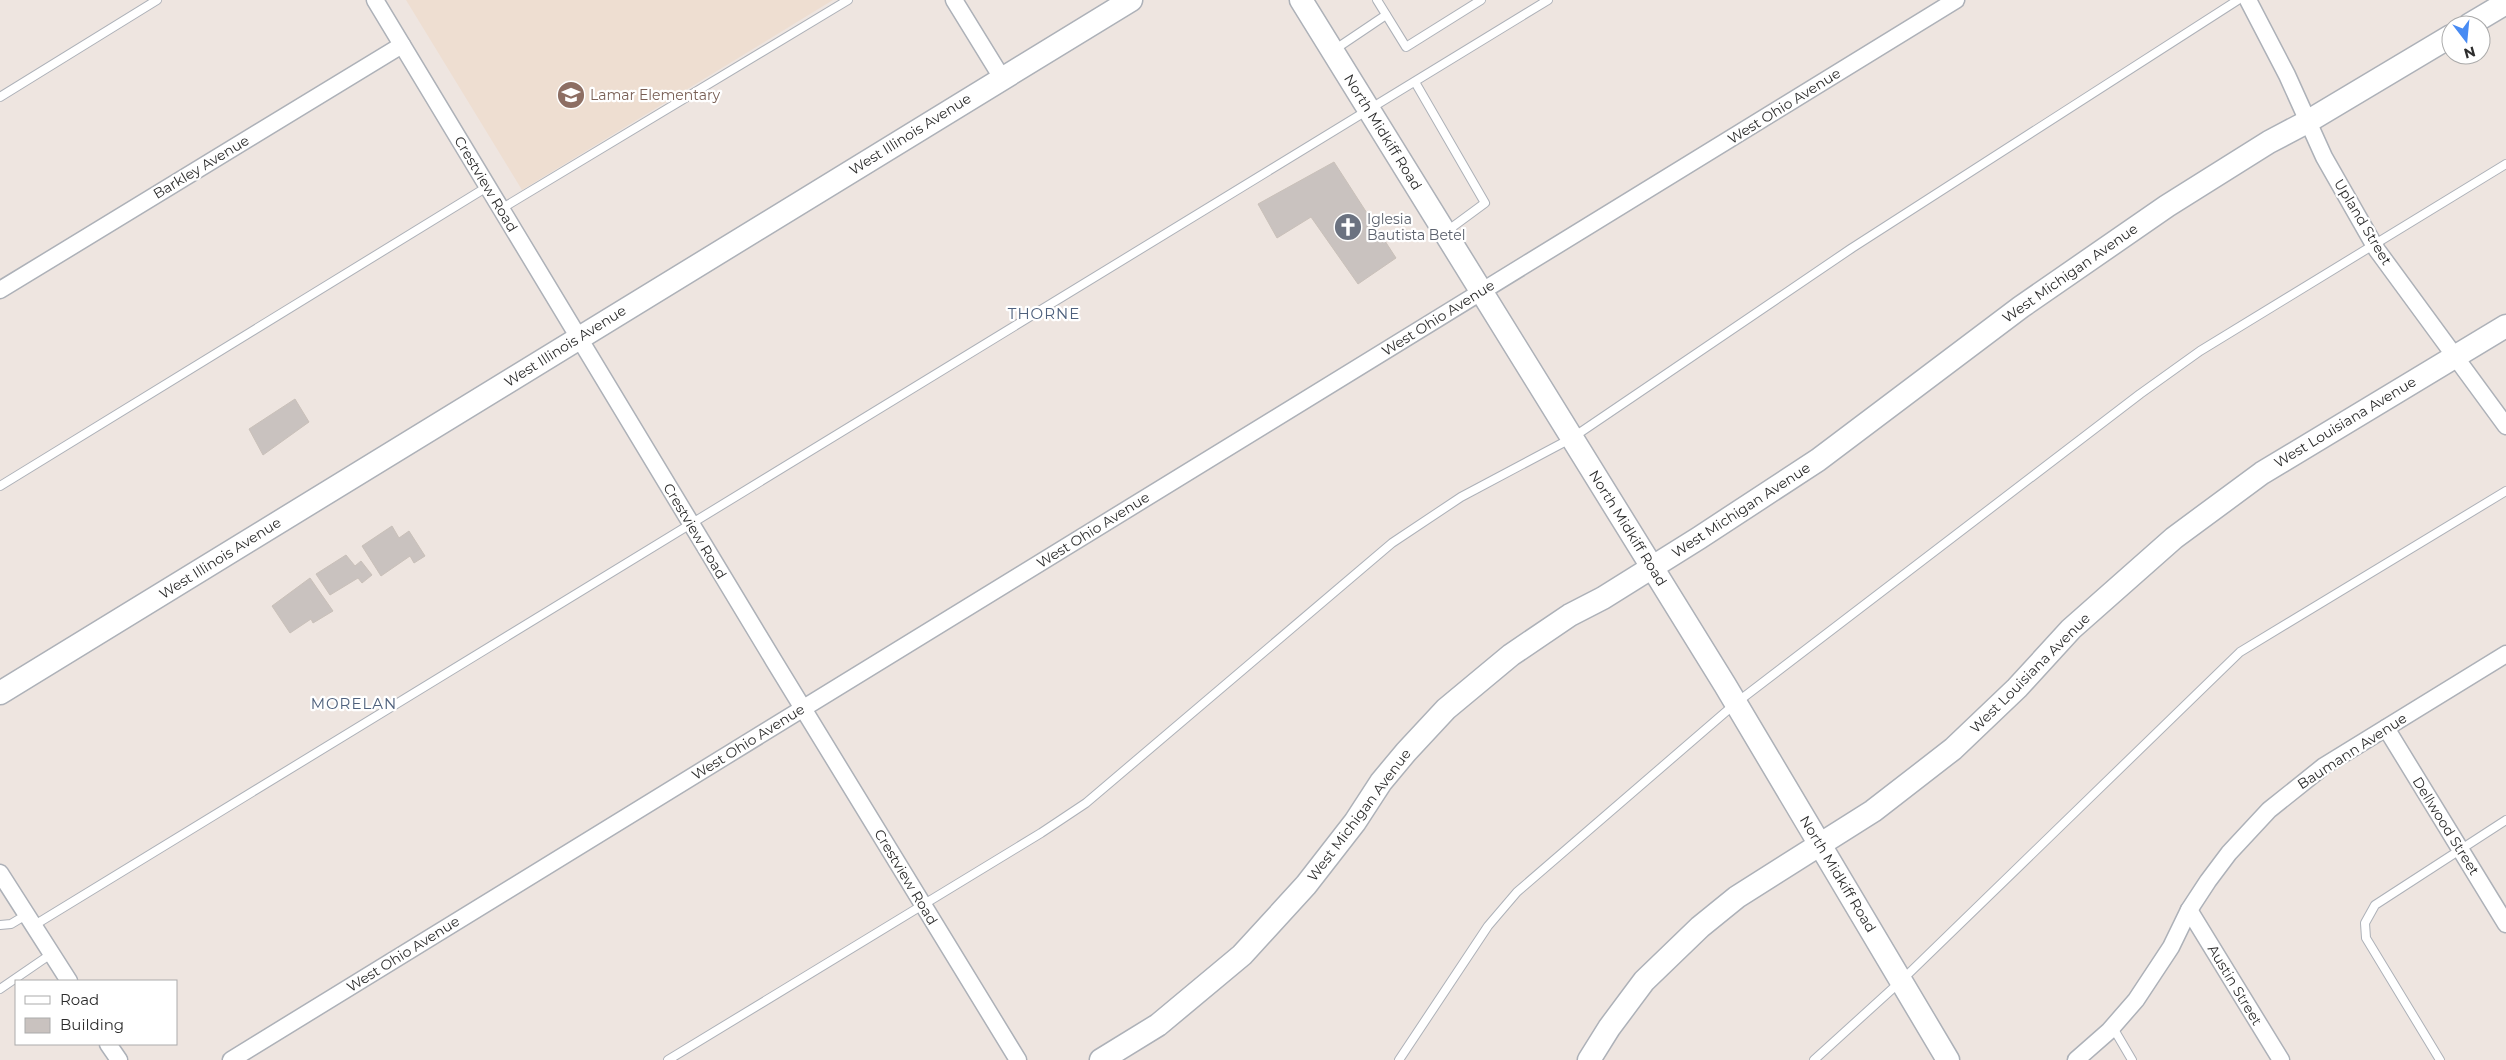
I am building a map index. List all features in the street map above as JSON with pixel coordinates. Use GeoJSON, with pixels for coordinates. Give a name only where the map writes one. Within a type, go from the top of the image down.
{"type":"FeatureCollection","features":[{"type":"Feature","properties":{"kind":"street","name":"Crestview Road"},"geometry":{"type":"LineString","coordinates":[[375,0],[1018,1060]]}},
{"type":"Feature","properties":{"kind":"street"},"geometry":{"type":"LineString","coordinates":[[954,0],[1002,78]]}},
{"type":"Feature","properties":{"kind":"street","name":"North Midkiff Road"},"geometry":{"type":"LineString","coordinates":[[1301,0],[1736,703],[1948,1060]]}},
{"type":"Feature","properties":{"kind":"street","name":"West Ohio Avenue"},"geometry":{"type":"LineString","coordinates":[[231,1060],[1956,0]]}},
{"type":"Feature","properties":{"kind":"street","name":"Upland Street"},"geometry":{"type":"LineString","coordinates":[[2248,0],[2287,76],[2324,157],[2374,245],[2506,426]]}},
{"type":"Feature","properties":{"kind":"street","name":"West Illinois Avenue"},"geometry":{"type":"LineString","coordinates":[[0,693],[1002,78],[1121,2]]}},
{"type":"Feature","properties":{"kind":"street"},"geometry":{"type":"LineString","coordinates":[[2486,15],[2506,3]]}},
{"type":"Feature","properties":{"kind":"street","name":"West Michigan Avenue"},"geometry":{"type":"LineString","coordinates":[[1101,1060],[1158,1025],[1242,955],[1306,886],[1374,796],[1381,782],[1446,709],[1510,655],[1570,615],[1603,598],[1818,460],[2021,307],[2117,239],[2269,142],[2308,122],[2441,42]]}},
{"type":"Feature","properties":{"kind":"street","name":"Barkley Avenue"},"geometry":{"type":"LineString","coordinates":[[0,290],[402,45]]}},
{"type":"Feature","properties":{"kind":"street","name":"West Louisiana Avenue"},"geometry":{"type":"LineString","coordinates":[[1589,1060],[1609,1028],[1644,981],[1686,940],[1738,897],[1897,794],[1952,749],[2017,688],[2071,629],[2174,538],[2262,473],[2506,326]]}},
{"type":"Feature","properties":{"kind":"street","name":"Baumann Avenue"},"geometry":{"type":"LineString","coordinates":[[2076,1060],[2093,1046],[2136,1000],[2171,948],[2189,910],[2229,853],[2269,810],[2324,766],[2506,654]]}},
{"type":"Feature","properties":{"kind":"street","name":"Dellwood Street"},"geometry":{"type":"LineString","coordinates":[[2386,728],[2506,924]]}},
{"type":"Feature","properties":{"kind":"street"},"geometry":{"type":"LineString","coordinates":[[0,873],[68,980]]}},
{"type":"Feature","properties":{"kind":"street","name":"Austin Street"},"geometry":{"type":"LineString","coordinates":[[2189,910],[2281,1060]]}},
{"type":"Feature","properties":{"kind":"street"},"geometry":{"type":"LineString","coordinates":[[109,1045],[119,1060]]}},
{"type":"Feature","properties":{"kind":"lane"},"geometry":{"type":"LineString","coordinates":[[0,97],[157,0]]}},
{"type":"Feature","properties":{"kind":"lane"},"geometry":{"type":"LineString","coordinates":[[501,209],[848,0]]}},
{"type":"Feature","properties":{"kind":"lane"},"geometry":{"type":"LineString","coordinates":[[1377,0],[1406,47],[1482,0]]}},
{"type":"Feature","properties":{"kind":"lane"},"geometry":{"type":"LineString","coordinates":[[0,924],[30,920],[692,524],[1548,0]]}},
{"type":"Feature","properties":{"kind":"lane"},"geometry":{"type":"LineString","coordinates":[[668,1060],[1041,833],[1086,803],[1392,543],[1461,497],[1572,438],[1852,248],[2238,0]]}},
{"type":"Feature","properties":{"kind":"lane"},"geometry":{"type":"LineString","coordinates":[[1333,51],[1386,15]]}},
{"type":"Feature","properties":{"kind":"lane"},"geometry":{"type":"LineString","coordinates":[[1415,82],[1485,203],[1445,232]]}},
{"type":"Feature","properties":{"kind":"lane"},"geometry":{"type":"LineString","coordinates":[[1399,1060],[1488,926],[1517,892],[1736,703],[2140,394],[2200,351],[2506,164]]}},
{"type":"Feature","properties":{"kind":"lane"},"geometry":{"type":"LineString","coordinates":[[0,486],[487,187]]}},
{"type":"Feature","properties":{"kind":"lane"},"geometry":{"type":"LineString","coordinates":[[1814,1060],[1901,981],[2240,652],[2506,491]]}},
{"type":"Feature","properties":{"kind":"lane"},"geometry":{"type":"LineString","coordinates":[[2440,1060],[2366,938],[2365,923],[2375,905],[2460,848],[2506,820]]}},
{"type":"Feature","properties":{"kind":"lane"},"geometry":{"type":"LineString","coordinates":[[0,989],[52,954]]}},
{"type":"Feature","properties":{"kind":"lane"},"geometry":{"type":"LineString","coordinates":[[2112,1026],[2132,1060]]}},
{"type":"Feature","properties":{"kind":"shaded area","name":"Lamar Elementary"},"geometry":{"type":"Polygon","coordinates":[[[406,0],[833,0],[522,190],[406,0]]]}},
{"type":"Feature","properties":{"kind":"building","name":"Iglesia Bautista Betel"},"geometry":{"type":"Polygon","coordinates":[[[1334,162],[1396,258],[1358,284],[1311,217],[1277,238],[1258,204],[1334,162]]]}},
{"type":"Feature","properties":{"kind":"building"},"geometry":{"type":"Polygon","coordinates":[[[295,399],[309,422],[263,455],[249,429],[295,399]]]}},
{"type":"Feature","properties":{"kind":"building"},"geometry":{"type":"Polygon","coordinates":[[[392,526],[399,538],[409,531],[425,556],[414,563],[410,556],[381,576],[362,546],[392,526]]]}},
{"type":"Feature","properties":{"kind":"building"},"geometry":{"type":"Polygon","coordinates":[[[346,555],[355,566],[361,561],[372,575],[362,583],[358,578],[330,595],[316,574],[346,555]]]}},
{"type":"Feature","properties":{"kind":"building"},"geometry":{"type":"Polygon","coordinates":[[[310,578],[333,611],[313,623],[311,619],[290,633],[272,606],[310,578]]]}},
{"type":"Feature","properties":{"kind":"place","name":"Lamar Elementary"},"geometry":{"type":"Point","coordinates":[571,95]}},
{"type":"Feature","properties":{"kind":"place","name":"Iglesia Bautista Betel"},"geometry":{"type":"Point","coordinates":[1348,227]}},
{"type":"Feature","properties":{"kind":"district","name":"THORNE"},"geometry":{"type":"Point","coordinates":[1044,314]}},
{"type":"Feature","properties":{"kind":"district","name":"MORELAN"},"geometry":{"type":"Point","coordinates":[354,704]}}]}
